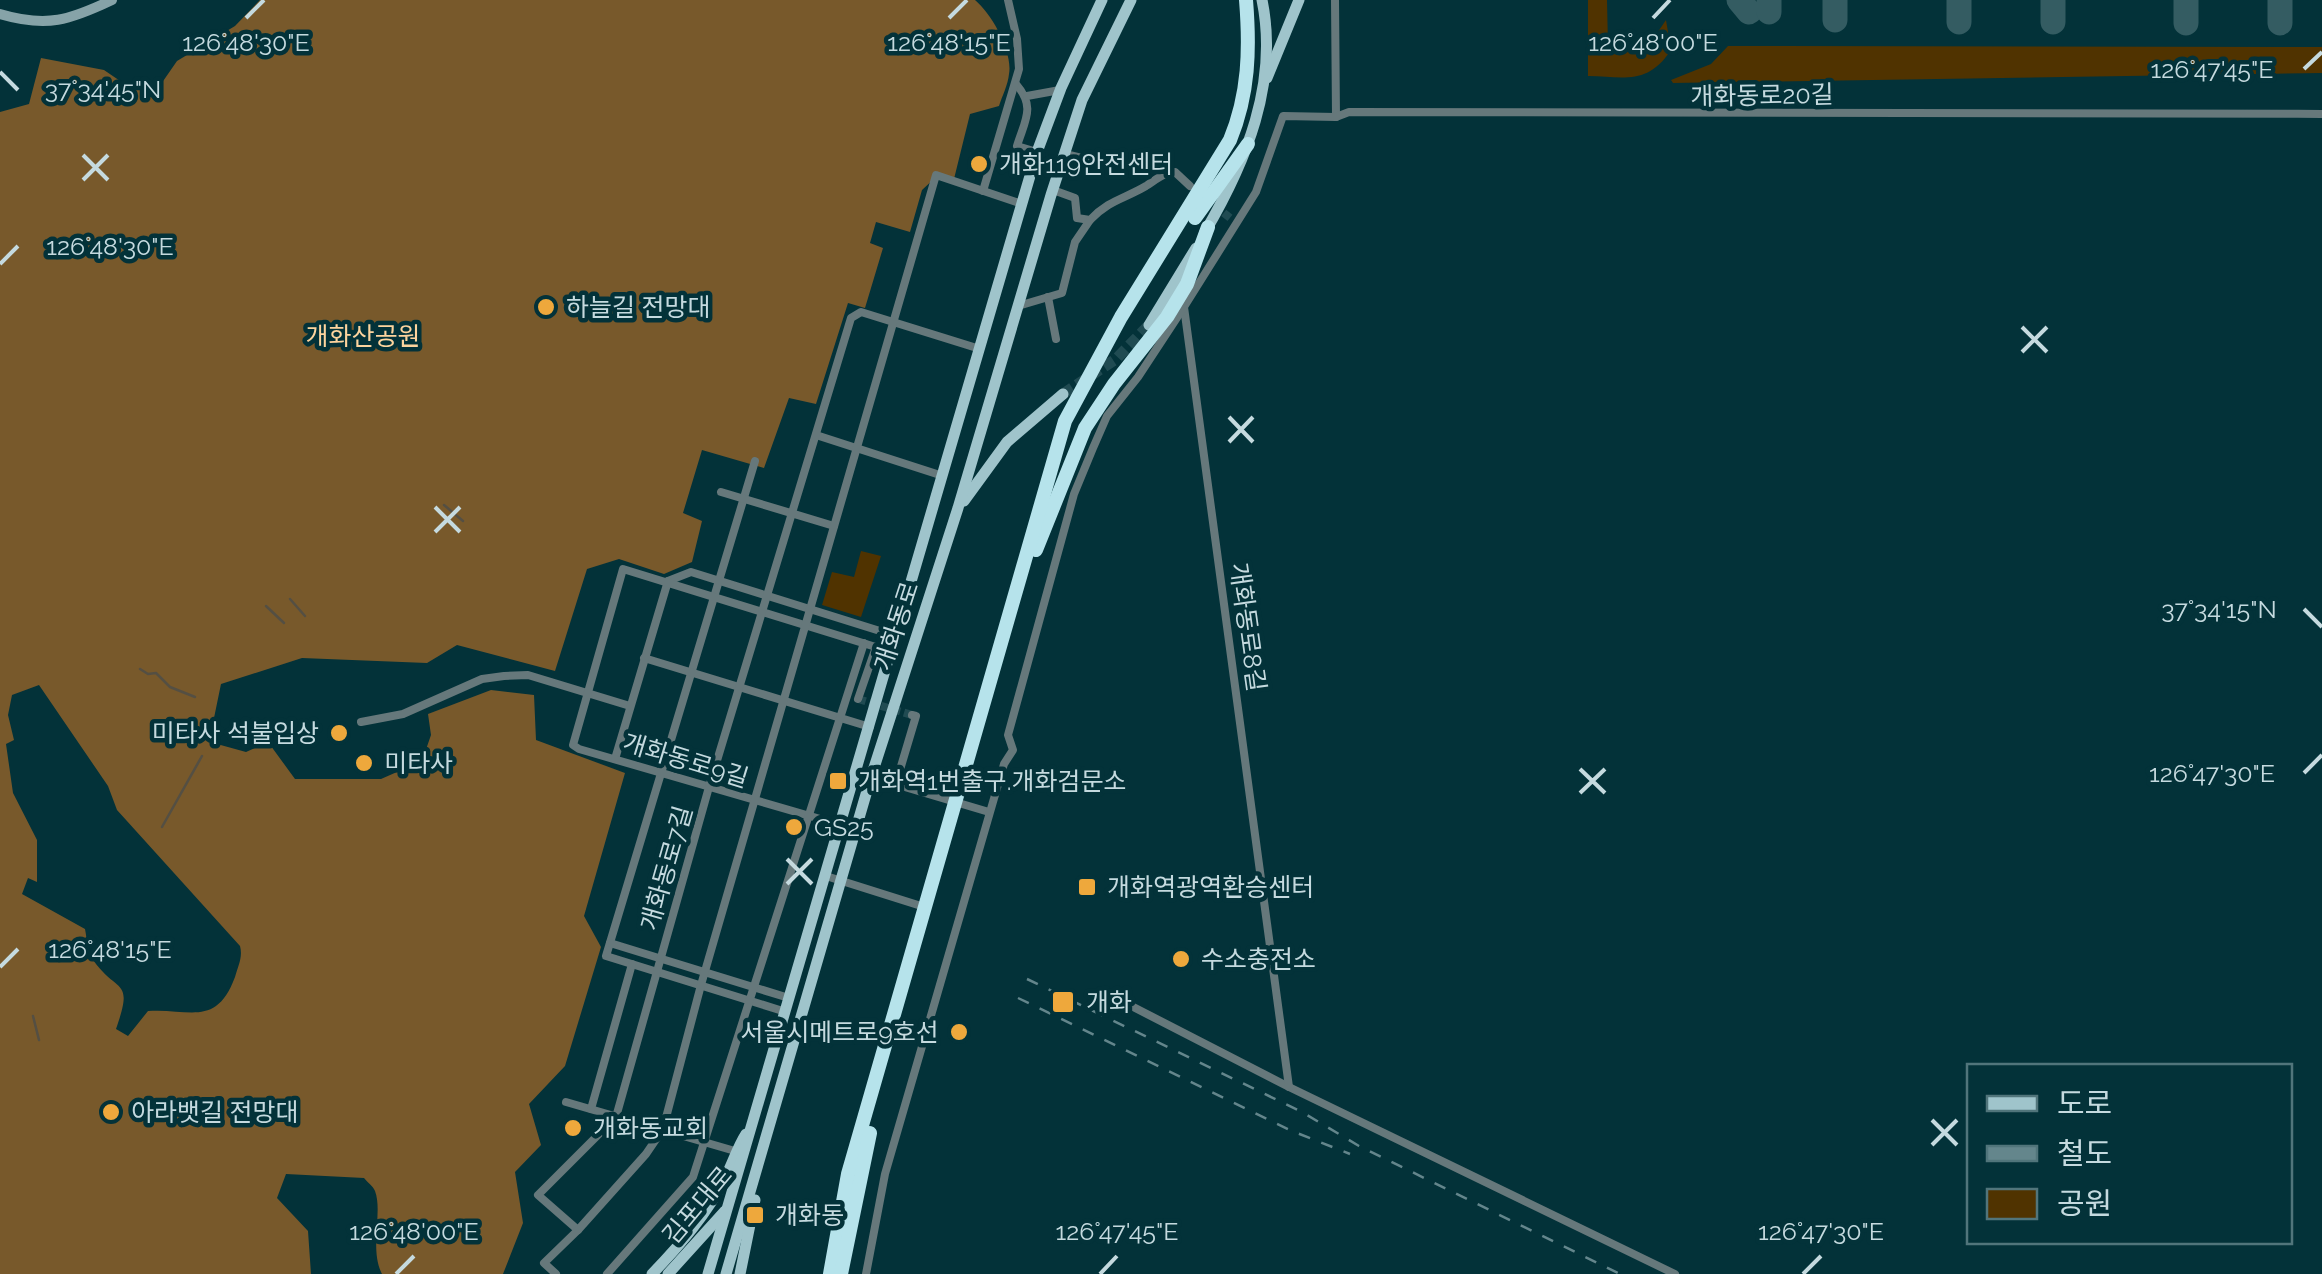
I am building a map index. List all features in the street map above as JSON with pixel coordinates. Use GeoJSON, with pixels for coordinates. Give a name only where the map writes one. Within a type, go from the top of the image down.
{"type":"FeatureCollection","features":[{"type":"Feature","properties":{"kind":"highway"},"geometry":{"type":"LineString","coordinates":[[964,787],[1065,421],[1122,316],[1212,174],[1238,120],[1248,64],[1246,0]]}},
{"type":"Feature","properties":{"kind":"highway"},"geometry":{"type":"LineString","coordinates":[[830,1274],[848,1174],[1072,426],[1094,379],[1191,224],[1248,144]]}},
{"type":"Feature","properties":{"kind":"highway"},"geometry":{"type":"LineString","coordinates":[[1034,555],[1085,428],[1167,317],[1186,284],[1208,227]]}},
{"type":"Feature","properties":{"kind":"highway"},"geometry":{"type":"LineString","coordinates":[[841,1274],[859,1176],[919,944]]}},
{"type":"Feature","properties":{"kind":"main road","name":"개화동로"},"geometry":{"type":"LineString","coordinates":[[708,1274],[1037,152],[1060,90],[1102,0]]}},
{"type":"Feature","properties":{"kind":"main road","name":"개화동로"},"geometry":{"type":"LineString","coordinates":[[726,1274],[871,777],[958,508],[1064,154],[1082,100],[1131,0]]}},
{"type":"Feature","properties":{"kind":"main road"},"geometry":{"type":"LineString","coordinates":[[1262,0],[1266,38],[1264,86]]}},
{"type":"Feature","properties":{"kind":"main road"},"geometry":{"type":"LineString","coordinates":[[1148,325],[1208,227],[1248,144],[1264,86],[1299,0]]}},
{"type":"Feature","properties":{"kind":"main road"},"geometry":{"type":"LineString","coordinates":[[958,508],[1007,442],[1063,394]]}},
{"type":"Feature","properties":{"kind":"main road"},"geometry":{"type":"LineString","coordinates":[[808,929],[815,929],[812,950],[818,956]]}},
{"type":"Feature","properties":{"kind":"main road","name":"김포대로"},"geometry":{"type":"LineString","coordinates":[[652,1274],[700,1217],[754,1122]]}},
{"type":"Feature","properties":{"kind":"main road"},"geometry":{"type":"LineString","coordinates":[[740,1274],[760,1163]]}},
{"type":"Feature","properties":{"kind":"main road","name":"김포대로"},"geometry":{"type":"LineString","coordinates":[[668,1274],[730,1205],[760,1163]]}},
{"type":"Feature","properties":{"kind":"street"},"geometry":{"type":"LineString","coordinates":[[0,14],[53,22],[112,0]]}},
{"type":"Feature","properties":{"kind":"street"},"geometry":{"type":"LineString","coordinates":[[983,191],[1020,59],[1008,0]]}},
{"type":"Feature","properties":{"kind":"street"},"geometry":{"type":"LineString","coordinates":[[1335,0],[1336,117]]}},
{"type":"Feature","properties":{"kind":"street"},"geometry":{"type":"LineString","coordinates":[[1016,84],[1027,96],[1029,105],[1016,146]]}},
{"type":"Feature","properties":{"kind":"street"},"geometry":{"type":"LineString","coordinates":[[1027,96],[1060,90]]}},
{"type":"Feature","properties":{"kind":"street","name":"개화동로20길"},"geometry":{"type":"LineString","coordinates":[[1184,307],[1234,221],[1256,192],[1283,116],[1336,117],[1349,112],[1740,116],[1940,112],[2322,114]]}},
{"type":"Feature","properties":{"kind":"street"},"geometry":{"type":"LineString","coordinates":[[998,139],[1037,152]]}},
{"type":"Feature","properties":{"kind":"street"},"geometry":{"type":"LineString","coordinates":[[1064,154],[1086,159]]}},
{"type":"Feature","properties":{"kind":"street"},"geometry":{"type":"LineString","coordinates":[[1018,306],[1062,293],[1076,242],[1105,204],[1146,186],[1160,174],[1175,172],[1190,186]]}},
{"type":"Feature","properties":{"kind":"street"},"geometry":{"type":"LineString","coordinates":[[551,1272],[544,1263],[646,1154],[663,1130],[705,972],[936,175],[1022,204]]}},
{"type":"Feature","properties":{"kind":"street"},"geometry":{"type":"LineString","coordinates":[[1053,190],[1075,198],[1077,218],[1090,220]]}},
{"type":"Feature","properties":{"kind":"street"},"geometry":{"type":"LineString","coordinates":[[1048,297],[1056,340]]}},
{"type":"Feature","properties":{"kind":"street"},"geometry":{"type":"LineString","coordinates":[[866,1274],[885,1174],[989,812],[1004,764],[1013,750],[1008,736],[1074,494],[1107,416],[1184,307]]}},
{"type":"Feature","properties":{"kind":"street","name":"개화동로8길"},"geometry":{"type":"LineString","coordinates":[[1184,307],[1289,1087]]}},
{"type":"Feature","properties":{"kind":"street","name":"개화동로7길"},"geometry":{"type":"LineString","coordinates":[[616,1117],[709,787],[851,318],[861,312],[893,324]]}},
{"type":"Feature","properties":{"kind":"street"},"geometry":{"type":"LineString","coordinates":[[893,324],[980,350]]}},
{"type":"Feature","properties":{"kind":"street"},"geometry":{"type":"LineString","coordinates":[[816,435],[943,476]]}},
{"type":"Feature","properties":{"kind":"street","name":"개화동로7길"},"geometry":{"type":"LineString","coordinates":[[755,462],[606,956],[748,1000],[787,1005]]}},
{"type":"Feature","properties":{"kind":"street"},"geometry":{"type":"LineString","coordinates":[[721,492],[834,526]]}},
{"type":"Feature","properties":{"kind":"street"},"geometry":{"type":"LineString","coordinates":[[588,692],[623,569],[892,652]]}},
{"type":"Feature","properties":{"kind":"street"},"geometry":{"type":"LineString","coordinates":[[668,581],[691,572],[896,636]]}},
{"type":"Feature","properties":{"kind":"street"},"geometry":{"type":"LineString","coordinates":[[615,759],[668,581]]}},
{"type":"Feature","properties":{"kind":"street"},"geometry":{"type":"LineString","coordinates":[[608,1274],[693,1178],[864,643]]}},
{"type":"Feature","properties":{"kind":"street"},"geometry":{"type":"LineString","coordinates":[[858,699],[876,647]]}},
{"type":"Feature","properties":{"kind":"street"},"geometry":{"type":"LineString","coordinates":[[644,658],[870,727]]}},
{"type":"Feature","properties":{"kind":"street"},"geometry":{"type":"LineString","coordinates":[[360,722],[403,714],[482,679],[504,676],[528,676],[630,706]]}},
{"type":"Feature","properties":{"kind":"street","name":"개화동로9길"},"geometry":{"type":"LineString","coordinates":[[588,692],[573,745],[840,825]]}},
{"type":"Feature","properties":{"kind":"street"},"geometry":{"type":"LineString","coordinates":[[899,772],[916,716],[912,715]]}},
{"type":"Feature","properties":{"kind":"street"},"geometry":{"type":"LineString","coordinates":[[871,777],[989,812]]}},
{"type":"Feature","properties":{"kind":"street"},"geometry":{"type":"LineString","coordinates":[[826,876],[918,905]]}},
{"type":"Feature","properties":{"kind":"street","name":"개화동로7길"},"geometry":{"type":"LineString","coordinates":[[610,942],[752,987],[787,1005]]}},
{"type":"Feature","properties":{"kind":"street"},"geometry":{"type":"LineString","coordinates":[[591,1110],[632,964]]}},
{"type":"Feature","properties":{"kind":"street"},"geometry":{"type":"LineString","coordinates":[[1108,994],[1289,1087],[1675,1274]]}},
{"type":"Feature","properties":{"kind":"street"},"geometry":{"type":"LineString","coordinates":[[566,1102],[735,1151]]}},
{"type":"Feature","properties":{"kind":"street"},"geometry":{"type":"LineString","coordinates":[[578,1230],[538,1195],[616,1117]]}},
{"type":"Feature","properties":{"kind":"green space","name":"개화산공원"},"geometry":{"type":"Polygon","coordinates":[[[260,0],[975,0],[994,24],[1008,55],[1008,78],[999,106],[970,114],[954,179],[936,177],[922,190],[910,232],[876,222],[870,243],[883,248],[865,308],[848,303],[816,404],[789,398],[764,468],[702,450],[683,513],[702,521],[692,562],[664,574],[619,559],[587,569],[555,671],[457,645],[427,663],[302,658],[221,684],[214,718],[217,744],[246,752],[268,742],[295,779],[381,779],[422,761],[431,735],[428,714],[491,690],[534,695],[536,740],[625,773],[584,916],[601,947],[565,1066],[529,1104],[541,1145],[515,1172],[523,1223],[503,1274],[382,1274],[377,1253],[377,1200],[370,1184],[364,1178],[286,1174],[277,1198],[308,1231],[311,1274],[0,1274],[0,112],[29,104],[41,58],[104,70],[126,85],[159,87],[177,61],[235,26],[260,0]],[[39,685],[12,695],[8,715],[14,740],[6,744],[13,793],[37,840],[37,882],[28,878],[22,894],[85,929],[91,957],[121,988],[124,1001],[116,1029],[128,1036],[148,1011],[200,1012],[219,1003],[235,977],[241,950],[117,810],[108,786],[39,685]]]}},
{"type":"Feature","properties":{"kind":"green space"},"geometry":{"type":"Polygon","coordinates":[[[1588,0],[1607,0],[1608,46],[1649,45],[1666,20],[1671,50],[1644,74],[1588,76],[1588,0]]]}},
{"type":"Feature","properties":{"kind":"green space"},"geometry":{"type":"Polygon","coordinates":[[[1728,46],[2322,47],[2322,73],[1673,83],[1671,80],[1711,64],[1728,46]]]}},
{"type":"Feature","properties":{"kind":"green space"},"geometry":{"type":"Polygon","coordinates":[[[861,551],[881,556],[861,617],[822,605],[832,572],[854,577],[861,551]]]}},
{"type":"Feature","properties":{"kind":"waterway"},"geometry":{"type":"LineString","coordinates":[[444,505],[463,521]]}},
{"type":"Feature","properties":{"kind":"waterway"},"geometry":{"type":"LineString","coordinates":[[290,599],[305,616]]}},
{"type":"Feature","properties":{"kind":"waterway"},"geometry":{"type":"LineString","coordinates":[[266,606],[284,623]]}},
{"type":"Feature","properties":{"kind":"waterway"},"geometry":{"type":"LineString","coordinates":[[140,669],[156,673],[170,687],[195,697]]}},
{"type":"Feature","properties":{"kind":"waterway"},"geometry":{"type":"LineString","coordinates":[[162,827],[202,756]]}},
{"type":"Feature","properties":{"kind":"waterway"},"geometry":{"type":"LineString","coordinates":[[33,1016],[39,1040]]}},
{"type":"Feature","properties":{"kind":"taxiway"},"geometry":{"type":"LineString","coordinates":[[1739,0],[1749,12]]}},
{"type":"Feature","properties":{"kind":"taxiway"},"geometry":{"type":"LineString","coordinates":[[1769,0],[1769,12]]}},
{"type":"Feature","properties":{"kind":"taxiway"},"geometry":{"type":"LineString","coordinates":[[1835,0],[1835,20]]}},
{"type":"Feature","properties":{"kind":"taxiway"},"geometry":{"type":"LineString","coordinates":[[1959,0],[1959,22]]}},
{"type":"Feature","properties":{"kind":"taxiway"},"geometry":{"type":"LineString","coordinates":[[2053,0],[2053,22]]}},
{"type":"Feature","properties":{"kind":"taxiway"},"geometry":{"type":"LineString","coordinates":[[2186,0],[2186,23]]}},
{"type":"Feature","properties":{"kind":"taxiway"},"geometry":{"type":"LineString","coordinates":[[2280,0],[2280,23]]}},
{"type":"Feature","properties":{"kind":"tunnel"},"geometry":{"type":"LineString","coordinates":[[1205,198],[1230,218]]}},
{"type":"Feature","properties":{"kind":"tunnel"},"geometry":{"type":"LineString","coordinates":[[1063,394],[1116,359],[1149,325]]}},
{"type":"Feature","properties":{"kind":"tunnel"},"geometry":{"type":"LineString","coordinates":[[858,699],[912,715]]}},
{"type":"Feature","properties":{"kind":"railway"},"geometry":{"type":"LineString","coordinates":[[1027,979],[1302,1112],[1359,1146],[1620,1274]]}},
{"type":"Feature","properties":{"kind":"railway"},"geometry":{"type":"LineString","coordinates":[[1018,998],[1292,1131],[1350,1154]]}},
{"type":"Feature","properties":{"kind":"place","name":"개화119안전센터"},"geometry":{"type":"Point","coordinates":[979,164]}},
{"type":"Feature","properties":{"kind":"place","name":"하늘길 전망대"},"geometry":{"type":"Point","coordinates":[546,307]}},
{"type":"Feature","properties":{"kind":"place","name":"미타사 석불입상"},"geometry":{"type":"Point","coordinates":[339,733]}},
{"type":"Feature","properties":{"kind":"place","name":"미타사"},"geometry":{"type":"Point","coordinates":[364,763]}},
{"type":"Feature","properties":{"kind":"place","name":"개화역1번출구.개화검문소"},"geometry":{"type":"Point","coordinates":[838,781]}},
{"type":"Feature","properties":{"kind":"place","name":"GS25"},"geometry":{"type":"Point","coordinates":[794,827]}},
{"type":"Feature","properties":{"kind":"place","name":"개화역광역환승센터"},"geometry":{"type":"Point","coordinates":[1087,887]}},
{"type":"Feature","properties":{"kind":"place","name":"수소충전소"},"geometry":{"type":"Point","coordinates":[1181,959]}},
{"type":"Feature","properties":{"kind":"place","name":"개화"},"geometry":{"type":"Point","coordinates":[1063,1002]}},
{"type":"Feature","properties":{"kind":"place","name":"서울시메트로9호선"},"geometry":{"type":"Point","coordinates":[959,1032]}},
{"type":"Feature","properties":{"kind":"place","name":"아라뱃길 전망대"},"geometry":{"type":"Point","coordinates":[111,1112]}},
{"type":"Feature","properties":{"kind":"place","name":"개화동교회"},"geometry":{"type":"Point","coordinates":[573,1128]}},
{"type":"Feature","properties":{"kind":"place","name":"개화동"},"geometry":{"type":"Point","coordinates":[755,1215]}}]}
